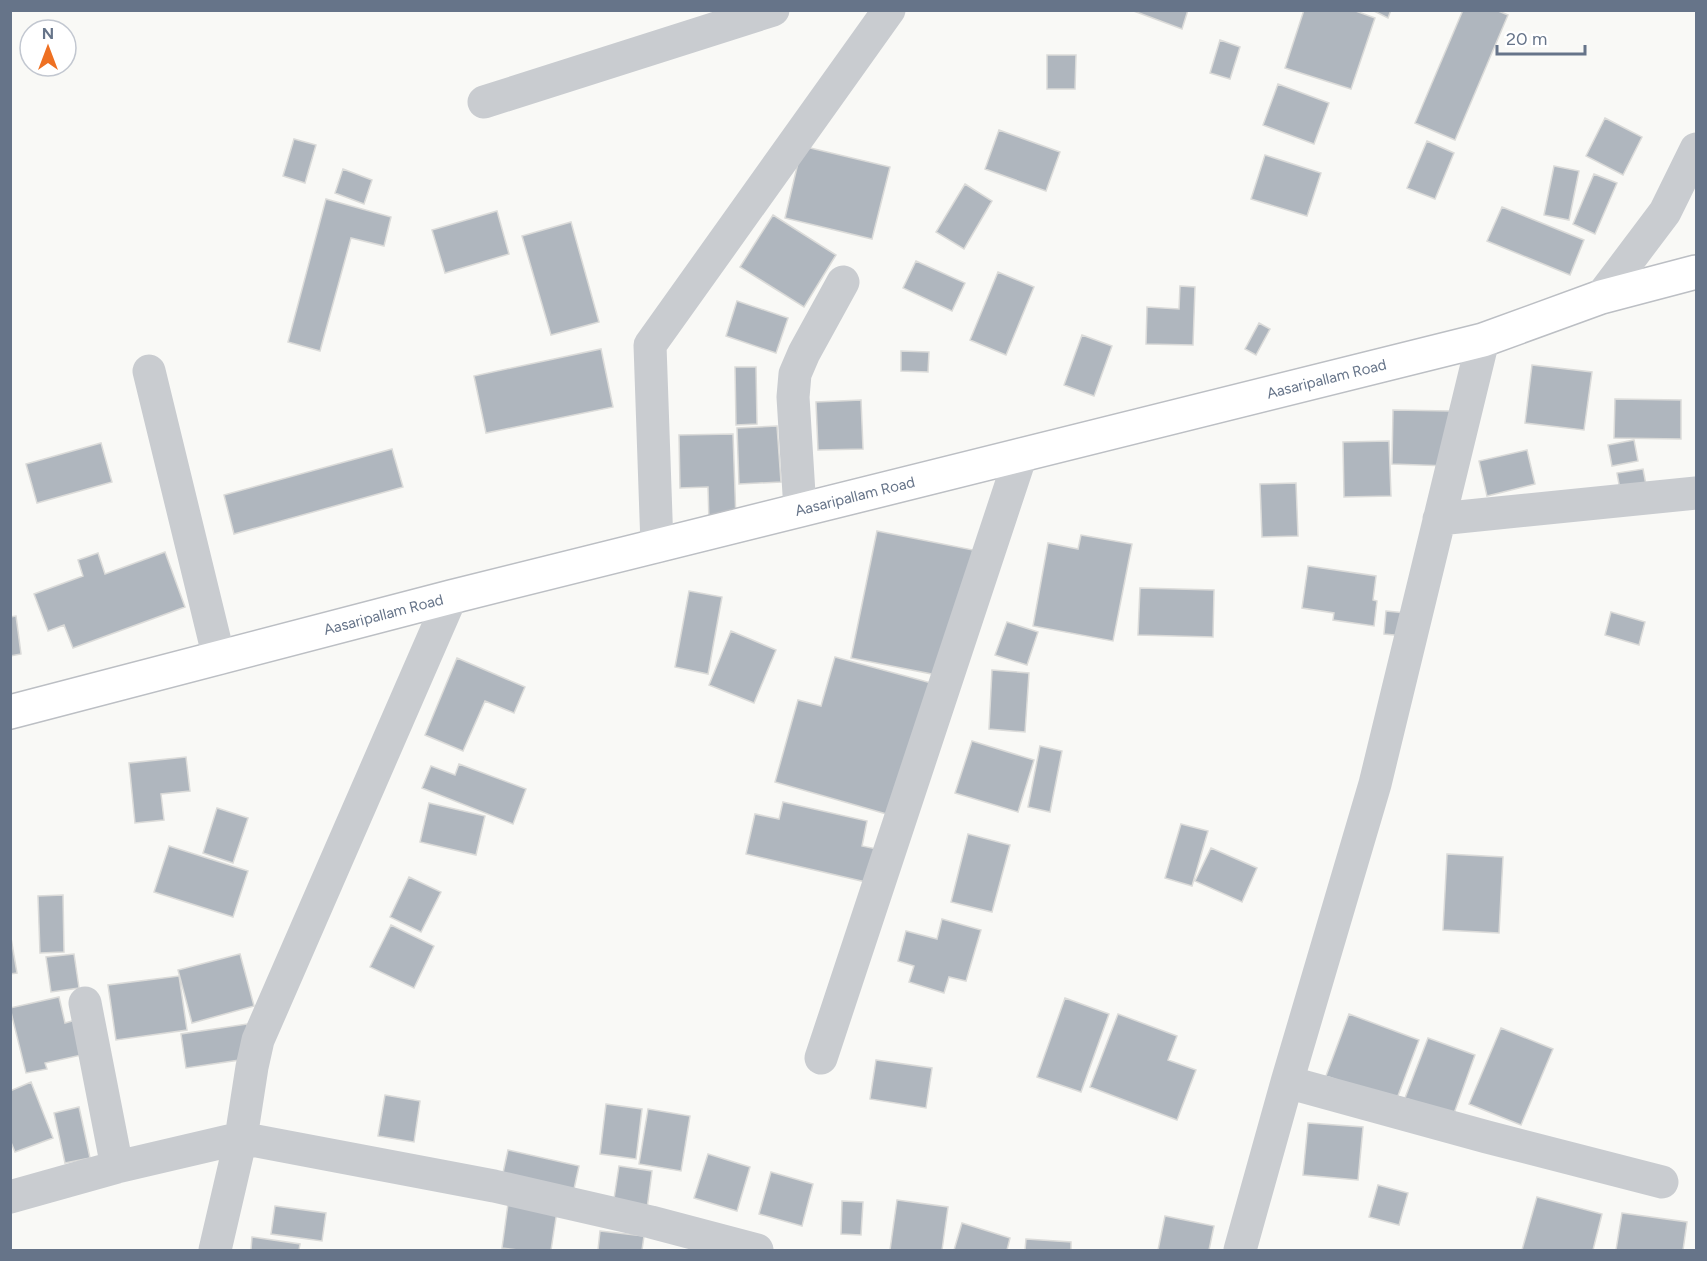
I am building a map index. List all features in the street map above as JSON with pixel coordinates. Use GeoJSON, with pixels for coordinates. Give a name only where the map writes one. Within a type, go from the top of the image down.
{"type":"FeatureCollection","features":[{"type":"Feature","properties":{"kind":"main road","name":"Aasaripallam Road"},"geometry":{"type":"LineString","coordinates":[[10,712],[451,597],[1483,340],[1601,297],[1696,272]]}},
{"type":"Feature","properties":{"kind":"street"},"geometry":{"type":"LineString","coordinates":[[484,102],[772,10]]}},
{"type":"Feature","properties":{"kind":"street"},"geometry":{"type":"LineString","coordinates":[[657,546],[650,345],[889,10]]}},
{"type":"Feature","properties":{"kind":"street"},"geometry":{"type":"LineString","coordinates":[[1601,297],[1665,212],[1696,149]]}},
{"type":"Feature","properties":{"kind":"street"},"geometry":{"type":"LineString","coordinates":[[800,510],[793,397],[795,374],[843,282]]}},
{"type":"Feature","properties":{"kind":"street"},"geometry":{"type":"LineString","coordinates":[[1240,1251],[1287,1082],[1376,784],[1483,340]]}},
{"type":"Feature","properties":{"kind":"street"},"geometry":{"type":"LineString","coordinates":[[149,371],[219,658]]}},
{"type":"Feature","properties":{"kind":"street"},"geometry":{"type":"LineString","coordinates":[[821,1058],[1021,455]]}},
{"type":"Feature","properties":{"kind":"street"},"geometry":{"type":"LineString","coordinates":[[1439,519],[1696,493]]}},
{"type":"Feature","properties":{"kind":"street"},"geometry":{"type":"LineString","coordinates":[[215,1251],[241,1138],[258,1040],[451,597]]}},
{"type":"Feature","properties":{"kind":"street"},"geometry":{"type":"LineString","coordinates":[[85,1003],[117,1167]]}},
{"type":"Feature","properties":{"kind":"street"},"geometry":{"type":"LineString","coordinates":[[1287,1082],[1662,1182]]}},
{"type":"Feature","properties":{"kind":"street"},"geometry":{"type":"LineString","coordinates":[[10,1197],[117,1167],[241,1138],[494,1186],[651,1222],[757,1251]]}},
{"type":"Feature","properties":{"kind":"building"},"geometry":{"type":"Polygon","coordinates":[[[1131,10],[1188,10],[1182,29],[1131,10]]]}},
{"type":"Feature","properties":{"kind":"building"},"geometry":{"type":"Polygon","coordinates":[[[1304,10],[1353,10],[1375,18],[1351,89],[1285,68],[1304,10]]]}},
{"type":"Feature","properties":{"kind":"building"},"geometry":{"type":"Polygon","coordinates":[[[1372,10],[1391,10],[1388,18],[1372,10]]]}},
{"type":"Feature","properties":{"kind":"building"},"geometry":{"type":"Polygon","coordinates":[[[1463,10],[1496,10],[1508,15],[1455,140],[1415,123],[1463,10]]]}},
{"type":"Feature","properties":{"kind":"building"},"geometry":{"type":"Polygon","coordinates":[[[1220,40],[1240,47],[1230,79],[1210,73],[1220,40]]]}},
{"type":"Feature","properties":{"kind":"building"},"geometry":{"type":"Polygon","coordinates":[[[1047,55],[1076,55],[1075,89],[1047,89],[1047,55]]]}},
{"type":"Feature","properties":{"kind":"building"},"geometry":{"type":"Polygon","coordinates":[[[1278,84],[1329,103],[1314,144],[1263,125],[1278,84]]]}},
{"type":"Feature","properties":{"kind":"building"},"geometry":{"type":"Polygon","coordinates":[[[1605,118],[1642,137],[1623,175],[1586,156],[1605,118]]]}},
{"type":"Feature","properties":{"kind":"building"},"geometry":{"type":"Polygon","coordinates":[[[999,130],[1060,152],[1046,191],[985,169],[999,130]]]}},
{"type":"Feature","properties":{"kind":"building"},"geometry":{"type":"Polygon","coordinates":[[[294,139],[316,145],[305,183],[283,176],[294,139]]]}},
{"type":"Feature","properties":{"kind":"building"},"geometry":{"type":"Polygon","coordinates":[[[1427,141],[1454,153],[1435,199],[1407,188],[1427,141]]]}},
{"type":"Feature","properties":{"kind":"building"},"geometry":{"type":"Polygon","coordinates":[[[802,146],[890,167],[872,239],[785,218],[802,146]]]}},
{"type":"Feature","properties":{"kind":"building"},"geometry":{"type":"Polygon","coordinates":[[[1265,155],[1321,173],[1307,216],[1251,199],[1265,155]]]}},
{"type":"Feature","properties":{"kind":"building"},"geometry":{"type":"Polygon","coordinates":[[[1554,166],[1579,171],[1569,220],[1544,215],[1554,166]]]}},
{"type":"Feature","properties":{"kind":"building"},"geometry":{"type":"Polygon","coordinates":[[[343,169],[372,180],[364,204],[335,193],[343,169]]]}},
{"type":"Feature","properties":{"kind":"building"},"geometry":{"type":"Polygon","coordinates":[[[1594,174],[1617,183],[1595,234],[1573,224],[1594,174]]]}},
{"type":"Feature","properties":{"kind":"building"},"geometry":{"type":"Polygon","coordinates":[[[965,184],[992,201],[964,249],[936,232],[965,184]]]}},
{"type":"Feature","properties":{"kind":"building"},"geometry":{"type":"Polygon","coordinates":[[[326,199],[391,217],[384,246],[351,238],[320,351],[288,342],[326,199]]]}},
{"type":"Feature","properties":{"kind":"building"},"geometry":{"type":"Polygon","coordinates":[[[1502,207],[1584,240],[1570,275],[1487,241],[1502,207]]]}},
{"type":"Feature","properties":{"kind":"building"},"geometry":{"type":"Polygon","coordinates":[[[497,211],[509,254],[445,273],[432,230],[497,211]]]}},
{"type":"Feature","properties":{"kind":"building"},"geometry":{"type":"Polygon","coordinates":[[[773,215],[836,255],[804,307],[740,267],[773,215]]]}},
{"type":"Feature","properties":{"kind":"building"},"geometry":{"type":"Polygon","coordinates":[[[571,222],[599,322],[551,335],[522,236],[571,222]]]}},
{"type":"Feature","properties":{"kind":"building"},"geometry":{"type":"Polygon","coordinates":[[[916,261],[965,283],[952,311],[903,288],[916,261]]]}},
{"type":"Feature","properties":{"kind":"building"},"geometry":{"type":"Polygon","coordinates":[[[998,272],[1034,287],[1006,355],[970,340],[998,272]]]}},
{"type":"Feature","properties":{"kind":"building"},"geometry":{"type":"Polygon","coordinates":[[[1180,286],[1195,287],[1193,345],[1146,344],[1147,307],[1179,309],[1180,286]]]}},
{"type":"Feature","properties":{"kind":"building"},"geometry":{"type":"Polygon","coordinates":[[[737,301],[788,318],[776,353],[726,336],[737,301]]]}},
{"type":"Feature","properties":{"kind":"building"},"geometry":{"type":"Polygon","coordinates":[[[1259,323],[1270,329],[1256,355],[1245,349],[1259,323]]]}},
{"type":"Feature","properties":{"kind":"building"},"geometry":{"type":"Polygon","coordinates":[[[1082,335],[1112,346],[1094,396],[1064,385],[1082,335]]]}},
{"type":"Feature","properties":{"kind":"building"},"geometry":{"type":"Polygon","coordinates":[[[601,349],[613,407],[486,433],[474,376],[601,349]]]}},
{"type":"Feature","properties":{"kind":"building"},"geometry":{"type":"Polygon","coordinates":[[[901,351],[929,352],[928,372],[901,371],[901,351]]]}},
{"type":"Feature","properties":{"kind":"building"},"geometry":{"type":"Polygon","coordinates":[[[1532,365],[1592,372],[1584,430],[1525,423],[1532,365]]]}},
{"type":"Feature","properties":{"kind":"building"},"geometry":{"type":"Polygon","coordinates":[[[735,367],[756,367],[757,424],[736,425],[735,367]]]}},
{"type":"Feature","properties":{"kind":"building"},"geometry":{"type":"Polygon","coordinates":[[[1615,399],[1681,400],[1681,439],[1614,438],[1615,399]]]}},
{"type":"Feature","properties":{"kind":"building"},"geometry":{"type":"Polygon","coordinates":[[[861,400],[863,449],[818,450],[816,402],[861,400]]]}},
{"type":"Feature","properties":{"kind":"building"},"geometry":{"type":"Polygon","coordinates":[[[1393,410],[1451,411],[1449,466],[1392,464],[1393,410]]]}},
{"type":"Feature","properties":{"kind":"building"},"geometry":{"type":"Polygon","coordinates":[[[777,426],[781,482],[739,484],[737,428],[777,426]]]}},
{"type":"Feature","properties":{"kind":"building"},"geometry":{"type":"Polygon","coordinates":[[[733,434],[736,521],[709,522],[708,487],[680,488],[679,435],[733,434]]]}},
{"type":"Feature","properties":{"kind":"building"},"geometry":{"type":"Polygon","coordinates":[[[1634,440],[1638,461],[1612,466],[1608,445],[1634,440]]]}},
{"type":"Feature","properties":{"kind":"building"},"geometry":{"type":"Polygon","coordinates":[[[1389,441],[1391,496],[1344,497],[1343,442],[1389,441]]]}},
{"type":"Feature","properties":{"kind":"building"},"geometry":{"type":"Polygon","coordinates":[[[101,443],[112,482],[37,503],[26,464],[101,443]]]}},
{"type":"Feature","properties":{"kind":"building"},"geometry":{"type":"Polygon","coordinates":[[[392,449],[403,487],[234,534],[224,495],[392,449]]]}},
{"type":"Feature","properties":{"kind":"building"},"geometry":{"type":"Polygon","coordinates":[[[1527,450],[1535,484],[1487,496],[1479,461],[1527,450]]]}},
{"type":"Feature","properties":{"kind":"building"},"geometry":{"type":"Polygon","coordinates":[[[1643,469],[1647,490],[1621,495],[1617,473],[1643,469]]]}},
{"type":"Feature","properties":{"kind":"building"},"geometry":{"type":"Polygon","coordinates":[[[1296,483],[1298,536],[1262,537],[1260,484],[1296,483]]]}},
{"type":"Feature","properties":{"kind":"building"},"geometry":{"type":"Polygon","coordinates":[[[877,531],[973,550],[947,677],[851,658],[877,531]]]}},
{"type":"Feature","properties":{"kind":"building"},"geometry":{"type":"Polygon","coordinates":[[[1081,535],[1132,544],[1113,641],[1033,626],[1048,543],[1078,549],[1081,535]]]}},
{"type":"Feature","properties":{"kind":"building"},"geometry":{"type":"Polygon","coordinates":[[[165,552],[185,607],[73,648],[64,625],[48,631],[34,594],[83,576],[78,560],[98,553],[105,574],[165,552]]]}},
{"type":"Feature","properties":{"kind":"building"},"geometry":{"type":"Polygon","coordinates":[[[1308,566],[1376,576],[1373,600],[1377,601],[1374,626],[1333,620],[1334,613],[1302,608],[1308,566]]]}},
{"type":"Feature","properties":{"kind":"building"},"geometry":{"type":"Polygon","coordinates":[[[1140,588],[1214,590],[1213,637],[1138,635],[1140,588]]]}},
{"type":"Feature","properties":{"kind":"building"},"geometry":{"type":"Polygon","coordinates":[[[689,591],[722,597],[708,674],[675,667],[689,591]]]}},
{"type":"Feature","properties":{"kind":"building"},"geometry":{"type":"Polygon","coordinates":[[[1386,611],[1417,614],[1415,637],[1384,634],[1386,611]]]}},
{"type":"Feature","properties":{"kind":"building"},"geometry":{"type":"Polygon","coordinates":[[[1611,612],[1645,622],[1639,645],[1605,635],[1611,612]]]}},
{"type":"Feature","properties":{"kind":"building"},"geometry":{"type":"Polygon","coordinates":[[[16,616],[21,654],[10,656],[10,617],[16,616]]]}},
{"type":"Feature","properties":{"kind":"building"},"geometry":{"type":"Polygon","coordinates":[[[1007,622],[1038,632],[1027,665],[995,655],[1007,622]]]}},
{"type":"Feature","properties":{"kind":"building"},"geometry":{"type":"Polygon","coordinates":[[[731,631],[776,650],[754,703],[709,685],[731,631]]]}},
{"type":"Feature","properties":{"kind":"building"},"geometry":{"type":"Polygon","coordinates":[[[835,657],[935,684],[897,817],[775,782],[798,700],[821,706],[835,657]]]}},
{"type":"Feature","properties":{"kind":"building"},"geometry":{"type":"Polygon","coordinates":[[[457,658],[525,687],[514,713],[485,701],[463,751],[425,735],[457,658]]]}},
{"type":"Feature","properties":{"kind":"building"},"geometry":{"type":"Polygon","coordinates":[[[992,670],[1029,673],[1025,732],[989,729],[992,670]]]}},
{"type":"Feature","properties":{"kind":"building"},"geometry":{"type":"Polygon","coordinates":[[[972,741],[1034,760],[1018,812],[955,793],[972,741]]]}},
{"type":"Feature","properties":{"kind":"building"},"geometry":{"type":"Polygon","coordinates":[[[1040,746],[1062,751],[1050,812],[1028,807],[1040,746]]]}},
{"type":"Feature","properties":{"kind":"building"},"geometry":{"type":"Polygon","coordinates":[[[186,757],[190,791],[161,794],[164,820],[135,823],[129,763],[186,757]]]}},
{"type":"Feature","properties":{"kind":"building"},"geometry":{"type":"Polygon","coordinates":[[[459,764],[526,789],[513,824],[422,788],[431,766],[455,775],[459,764]]]}},
{"type":"Feature","properties":{"kind":"building"},"geometry":{"type":"Polygon","coordinates":[[[783,802],[867,821],[862,846],[891,852],[883,886],[746,854],[755,814],[779,819],[783,802]]]}},
{"type":"Feature","properties":{"kind":"building"},"geometry":{"type":"Polygon","coordinates":[[[429,803],[485,816],[476,855],[420,842],[429,803]]]}},
{"type":"Feature","properties":{"kind":"building"},"geometry":{"type":"Polygon","coordinates":[[[217,808],[248,818],[233,863],[203,853],[217,808]]]}},
{"type":"Feature","properties":{"kind":"building"},"geometry":{"type":"Polygon","coordinates":[[[1181,824],[1208,831],[1192,886],[1165,878],[1181,824]]]}},
{"type":"Feature","properties":{"kind":"building"},"geometry":{"type":"Polygon","coordinates":[[[968,834],[1010,845],[992,912],[951,902],[968,834]]]}},
{"type":"Feature","properties":{"kind":"building"},"geometry":{"type":"Polygon","coordinates":[[[169,846],[248,871],[233,917],[154,892],[169,846]]]}},
{"type":"Feature","properties":{"kind":"building"},"geometry":{"type":"Polygon","coordinates":[[[1211,848],[1257,868],[1242,902],[1195,881],[1211,848]]]}},
{"type":"Feature","properties":{"kind":"building"},"geometry":{"type":"Polygon","coordinates":[[[1447,854],[1503,857],[1499,933],[1443,930],[1447,854]]]}},
{"type":"Feature","properties":{"kind":"building"},"geometry":{"type":"Polygon","coordinates":[[[409,877],[441,892],[421,932],[390,917],[409,877]]]}},
{"type":"Feature","properties":{"kind":"building"},"geometry":{"type":"Polygon","coordinates":[[[63,895],[64,952],[40,953],[38,896],[63,895]]]}},
{"type":"Feature","properties":{"kind":"building"},"geometry":{"type":"Polygon","coordinates":[[[942,919],[981,930],[966,981],[949,977],[944,993],[909,982],[914,966],[898,961],[906,931],[937,939],[942,919]]]}},
{"type":"Feature","properties":{"kind":"building"},"geometry":{"type":"Polygon","coordinates":[[[391,925],[434,946],[414,988],[370,967],[391,925]]]}},
{"type":"Feature","properties":{"kind":"building"},"geometry":{"type":"Polygon","coordinates":[[[10,932],[17,973],[10,974],[10,932]]]}},
{"type":"Feature","properties":{"kind":"building"},"geometry":{"type":"Polygon","coordinates":[[[74,954],[79,988],[51,992],[46,957],[74,954]]]}},
{"type":"Feature","properties":{"kind":"building"},"geometry":{"type":"Polygon","coordinates":[[[240,954],[254,1006],[192,1023],[178,970],[240,954]]]}},
{"type":"Feature","properties":{"kind":"building"},"geometry":{"type":"Polygon","coordinates":[[[179,976],[187,1030],[116,1040],[108,985],[179,976]]]}},
{"type":"Feature","properties":{"kind":"building"},"geometry":{"type":"Polygon","coordinates":[[[59,997],[65,1023],[79,1019],[86,1054],[45,1063],[47,1069],[26,1073],[10,1008],[59,997]]]}},
{"type":"Feature","properties":{"kind":"building"},"geometry":{"type":"Polygon","coordinates":[[[1065,998],[1109,1014],[1081,1092],[1037,1077],[1065,998]]]}},
{"type":"Feature","properties":{"kind":"building"},"geometry":{"type":"Polygon","coordinates":[[[1118,1014],[1177,1036],[1168,1060],[1196,1070],[1177,1120],[1090,1087],[1118,1014]]]}},
{"type":"Feature","properties":{"kind":"building"},"geometry":{"type":"Polygon","coordinates":[[[1349,1014],[1419,1040],[1396,1101],[1326,1076],[1349,1014]]]}},
{"type":"Feature","properties":{"kind":"building"},"geometry":{"type":"Polygon","coordinates":[[[247,1024],[253,1058],[186,1068],[181,1034],[247,1024]]]}},
{"type":"Feature","properties":{"kind":"building"},"geometry":{"type":"Polygon","coordinates":[[[1501,1028],[1553,1049],[1521,1125],[1469,1104],[1501,1028]]]}},
{"type":"Feature","properties":{"kind":"building"},"geometry":{"type":"Polygon","coordinates":[[[1428,1038],[1475,1055],[1453,1116],[1405,1098],[1428,1038]]]}},
{"type":"Feature","properties":{"kind":"building"},"geometry":{"type":"Polygon","coordinates":[[[876,1060],[932,1068],[926,1108],[870,1099],[876,1060]]]}},
{"type":"Feature","properties":{"kind":"building"},"geometry":{"type":"Polygon","coordinates":[[[31,1082],[53,1138],[15,1152],[10,1140],[10,1091],[31,1082]]]}},
{"type":"Feature","properties":{"kind":"building"},"geometry":{"type":"Polygon","coordinates":[[[385,1095],[420,1101],[414,1142],[378,1136],[385,1095]]]}},
{"type":"Feature","properties":{"kind":"building"},"geometry":{"type":"Polygon","coordinates":[[[606,1104],[642,1109],[636,1159],[600,1154],[606,1104]]]}},
{"type":"Feature","properties":{"kind":"building"},"geometry":{"type":"Polygon","coordinates":[[[79,1107],[90,1158],[65,1163],[54,1113],[79,1107]]]}},
{"type":"Feature","properties":{"kind":"building"},"geometry":{"type":"Polygon","coordinates":[[[648,1109],[690,1116],[681,1171],[639,1164],[648,1109]]]}},
{"type":"Feature","properties":{"kind":"building"},"geometry":{"type":"Polygon","coordinates":[[[1308,1123],[1363,1127],[1358,1180],[1303,1175],[1308,1123]]]}},
{"type":"Feature","properties":{"kind":"building"},"geometry":{"type":"Polygon","coordinates":[[[508,1150],[579,1166],[574,1189],[503,1173],[508,1150]]]}},
{"type":"Feature","properties":{"kind":"building"},"geometry":{"type":"Polygon","coordinates":[[[708,1154],[750,1167],[737,1211],[694,1198],[708,1154]]]}},
{"type":"Feature","properties":{"kind":"building"},"geometry":{"type":"Polygon","coordinates":[[[619,1166],[652,1171],[646,1216],[612,1212],[619,1166]]]}},
{"type":"Feature","properties":{"kind":"building"},"geometry":{"type":"Polygon","coordinates":[[[771,1172],[813,1184],[802,1226],[759,1214],[771,1172]]]}},
{"type":"Feature","properties":{"kind":"building"},"geometry":{"type":"Polygon","coordinates":[[[1378,1185],[1408,1193],[1399,1225],[1369,1217],[1378,1185]]]}},
{"type":"Feature","properties":{"kind":"building"},"geometry":{"type":"Polygon","coordinates":[[[1537,1197],[1602,1214],[1593,1250],[1522,1250],[1537,1197]]]}},
{"type":"Feature","properties":{"kind":"building"},"geometry":{"type":"Polygon","coordinates":[[[897,1200],[948,1207],[942,1250],[890,1250],[897,1200]]]}},
{"type":"Feature","properties":{"kind":"building"},"geometry":{"type":"Polygon","coordinates":[[[842,1201],[863,1202],[861,1235],[841,1234],[842,1201]]]}},
{"type":"Feature","properties":{"kind":"building"},"geometry":{"type":"Polygon","coordinates":[[[508,1204],[557,1211],[551,1250],[502,1248],[508,1204]]]}},
{"type":"Feature","properties":{"kind":"building"},"geometry":{"type":"Polygon","coordinates":[[[275,1206],[326,1213],[322,1241],[271,1234],[275,1206]]]}},
{"type":"Feature","properties":{"kind":"building"},"geometry":{"type":"Polygon","coordinates":[[[1622,1213],[1687,1222],[1683,1250],[1616,1250],[1622,1213]]]}},
{"type":"Feature","properties":{"kind":"building"},"geometry":{"type":"Polygon","coordinates":[[[1165,1216],[1214,1226],[1209,1250],[1158,1250],[1165,1216]]]}},
{"type":"Feature","properties":{"kind":"building"},"geometry":{"type":"Polygon","coordinates":[[[962,1223],[1010,1238],[1007,1250],[954,1250],[962,1223]]]}},
{"type":"Feature","properties":{"kind":"building"},"geometry":{"type":"Polygon","coordinates":[[[600,1231],[644,1236],[642,1250],[598,1250],[600,1231]]]}},
{"type":"Feature","properties":{"kind":"building"},"geometry":{"type":"Polygon","coordinates":[[[252,1237],[300,1244],[299,1250],[251,1250],[252,1237]]]}},
{"type":"Feature","properties":{"kind":"building"},"geometry":{"type":"Polygon","coordinates":[[[1026,1239],[1071,1242],[1071,1250],[1025,1250],[1026,1239]]]}}]}
